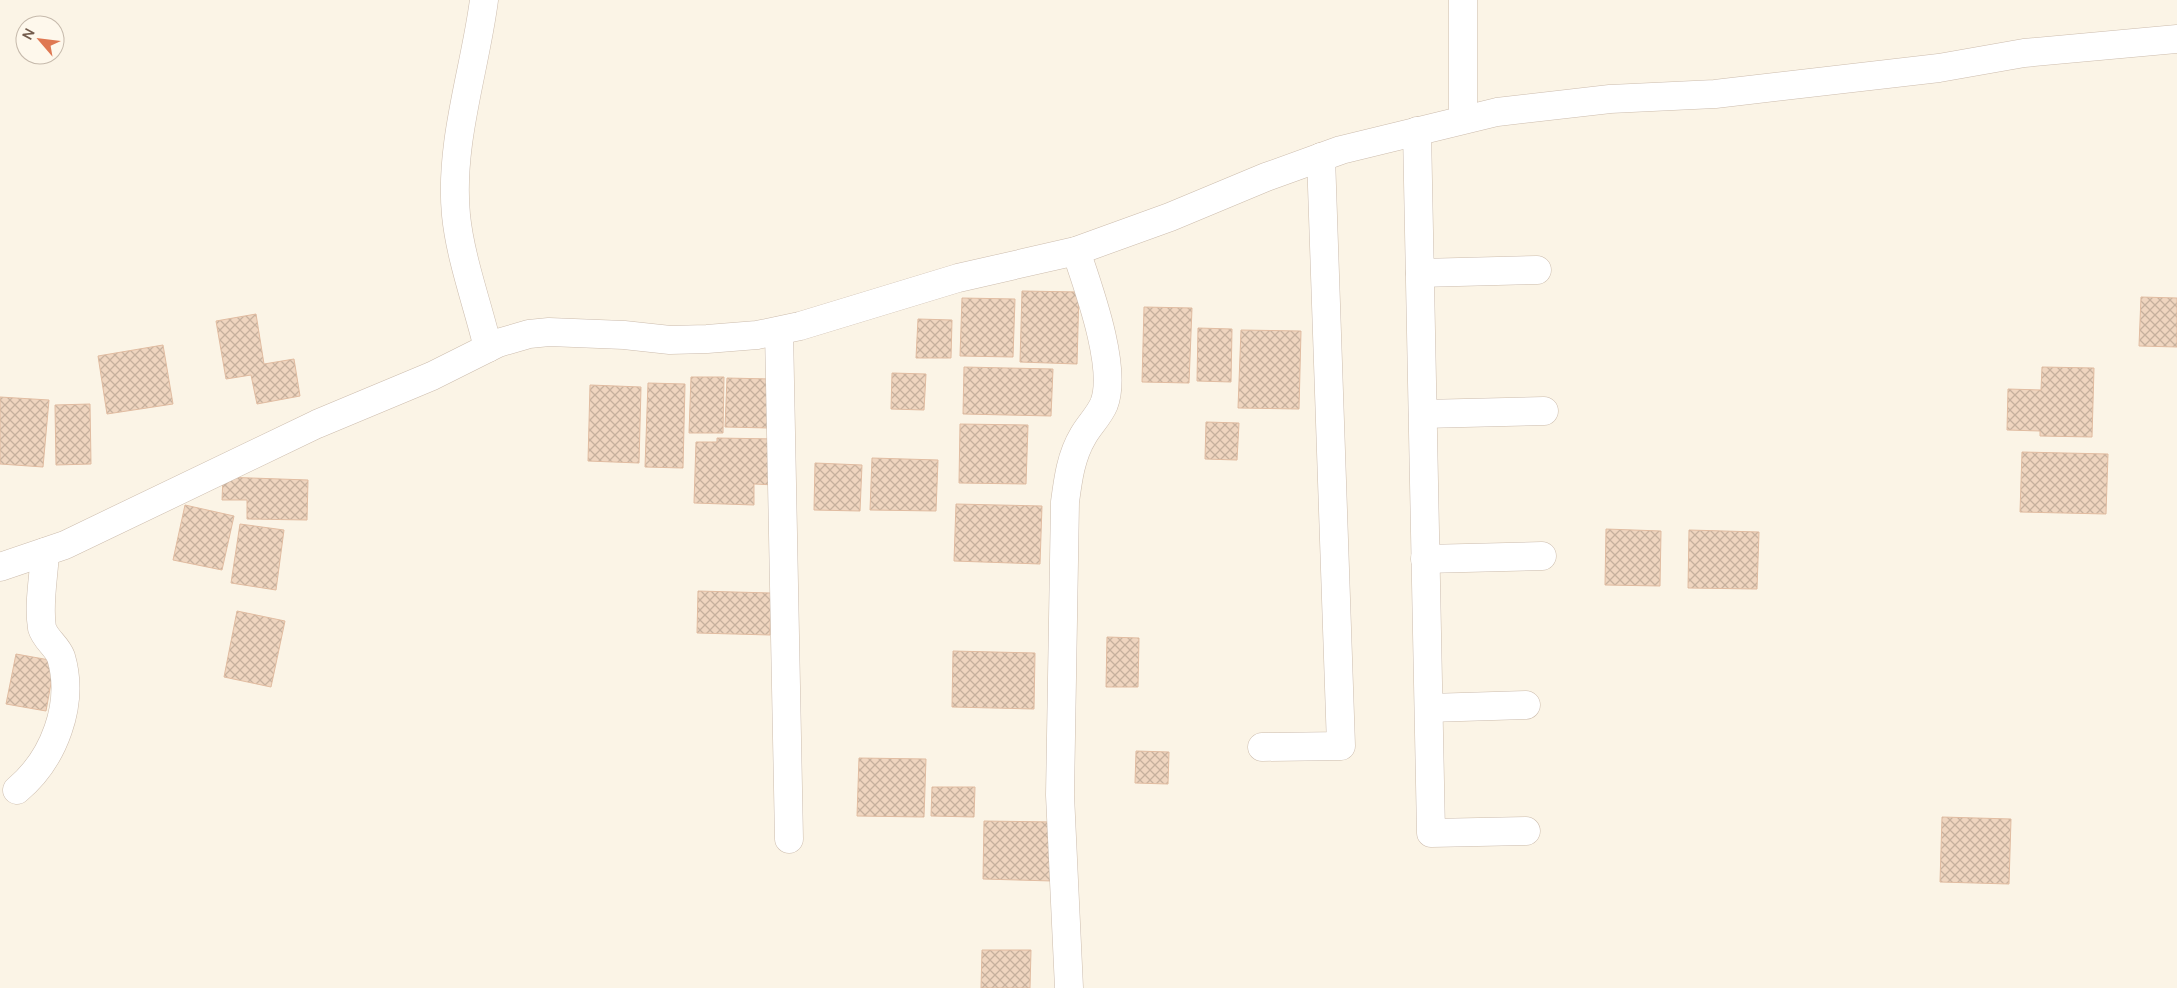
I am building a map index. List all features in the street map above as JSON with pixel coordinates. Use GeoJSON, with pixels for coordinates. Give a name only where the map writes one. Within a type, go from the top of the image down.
{"type":"FeatureCollection","features":[{"type":"Feature","properties":{"kind":"street"},"geometry":{"type":"LineString","coordinates":[[484,0],[456,164],[456,215],[488,348]]}},
{"type":"Feature","properties":{"kind":"street"},"geometry":{"type":"LineString","coordinates":[[1463,0],[1463,119]]}},
{"type":"Feature","properties":{"kind":"street"},"geometry":{"type":"LineString","coordinates":[[0,567],[65,545],[317,424],[432,376],[488,348],[529,334],[549,332],[624,335],[670,340],[757,336],[779,331],[840,316],[958,278],[1076,251],[1170,217],[1320,157],[1391,136],[1497,112],[1610,99],[1715,94],[1939,68],[2024,53],[2177,39]]}},
{"type":"Feature","properties":{"kind":"street"},"geometry":{"type":"LineString","coordinates":[[1417,131],[1431,833],[1526,830]]}},
{"type":"Feature","properties":{"kind":"street"},"geometry":{"type":"LineString","coordinates":[[1262,747],[1341,746],[1320,157]]}},
{"type":"Feature","properties":{"kind":"street"},"geometry":{"type":"LineString","coordinates":[[1069,988],[1060,795],[1065,502],[1068,480],[1076,451],[1103,407],[1107,383],[1100,327],[1092,296],[1076,251]]}},
{"type":"Feature","properties":{"kind":"street"},"geometry":{"type":"LineString","coordinates":[[1420,273],[1537,270]]}},
{"type":"Feature","properties":{"kind":"street"},"geometry":{"type":"LineString","coordinates":[[779,331],[789,839]]}},
{"type":"Feature","properties":{"kind":"street"},"geometry":{"type":"LineString","coordinates":[[1423,414],[1544,411]]}},
{"type":"Feature","properties":{"kind":"street"},"geometry":{"type":"LineString","coordinates":[[17,790],[32,778],[44,759],[62,717],[67,693],[60,655],[43,631],[41,614],[46,552]]}},
{"type":"Feature","properties":{"kind":"street"},"geometry":{"type":"LineString","coordinates":[[1426,559],[1542,556]]}},
{"type":"Feature","properties":{"kind":"street"},"geometry":{"type":"LineString","coordinates":[[1429,708],[1526,705]]}},
{"type":"Feature","properties":{"kind":"building"},"geometry":{"type":"Polygon","coordinates":[[[1022,291],[1079,292],[1077,364],[1020,362],[1022,291]]]}},
{"type":"Feature","properties":{"kind":"building"},"geometry":{"type":"Polygon","coordinates":[[[2141,297],[2177,298],[2177,347],[2139,346],[2141,297]]]}},
{"type":"Feature","properties":{"kind":"building"},"geometry":{"type":"Polygon","coordinates":[[[962,298],[1015,299],[1013,357],[960,356],[962,298]]]}},
{"type":"Feature","properties":{"kind":"building"},"geometry":{"type":"Polygon","coordinates":[[[1144,307],[1192,308],[1189,383],[1142,382],[1144,307]]]}},
{"type":"Feature","properties":{"kind":"building"},"geometry":{"type":"Polygon","coordinates":[[[256,314],[264,364],[294,359],[300,396],[257,404],[251,375],[226,379],[216,321],[256,314]]]}},
{"type":"Feature","properties":{"kind":"building"},"geometry":{"type":"Polygon","coordinates":[[[918,319],[952,320],[951,358],[916,358],[918,319]]]}},
{"type":"Feature","properties":{"kind":"building"},"geometry":{"type":"Polygon","coordinates":[[[1198,328],[1232,329],[1231,382],[1197,381],[1198,328]]]}},
{"type":"Feature","properties":{"kind":"building"},"geometry":{"type":"Polygon","coordinates":[[[1241,330],[1301,331],[1299,409],[1238,408],[1241,330]]]}},
{"type":"Feature","properties":{"kind":"building"},"geometry":{"type":"Polygon","coordinates":[[[163,345],[173,404],[107,414],[98,356],[163,345]]]}},
{"type":"Feature","properties":{"kind":"building"},"geometry":{"type":"Polygon","coordinates":[[[964,367],[1053,369],[1051,416],[963,414],[964,367]]]}},
{"type":"Feature","properties":{"kind":"building"},"geometry":{"type":"Polygon","coordinates":[[[2042,367],[2094,368],[2092,437],[2040,436],[2040,431],[2007,430],[2008,389],[2041,390],[2042,367]]]}},
{"type":"Feature","properties":{"kind":"building"},"geometry":{"type":"Polygon","coordinates":[[[892,373],[926,374],[924,410],[891,409],[892,373]]]}},
{"type":"Feature","properties":{"kind":"building"},"geometry":{"type":"Polygon","coordinates":[[[691,377],[724,377],[723,433],[689,433],[691,377]]]}},
{"type":"Feature","properties":{"kind":"building"},"geometry":{"type":"Polygon","coordinates":[[[727,378],[770,379],[769,428],[725,427],[727,378]]]}},
{"type":"Feature","properties":{"kind":"building"},"geometry":{"type":"Polygon","coordinates":[[[648,383],[685,384],[683,468],[645,467],[648,383]]]}},
{"type":"Feature","properties":{"kind":"building"},"geometry":{"type":"Polygon","coordinates":[[[590,385],[641,387],[639,463],[588,461],[590,385]]]}},
{"type":"Feature","properties":{"kind":"building"},"geometry":{"type":"Polygon","coordinates":[[[0,397],[49,400],[43,467],[0,464],[0,397]]]}},
{"type":"Feature","properties":{"kind":"building"},"geometry":{"type":"Polygon","coordinates":[[[90,404],[91,464],[56,465],[55,405],[90,404]]]}},
{"type":"Feature","properties":{"kind":"building"},"geometry":{"type":"Polygon","coordinates":[[[1206,422],[1239,423],[1237,460],[1205,459],[1206,422]]]}},
{"type":"Feature","properties":{"kind":"building"},"geometry":{"type":"Polygon","coordinates":[[[960,424],[1028,425],[1026,484],[959,483],[960,424]]]}},
{"type":"Feature","properties":{"kind":"building"},"geometry":{"type":"Polygon","coordinates":[[[717,438],[776,439],[775,485],[754,484],[754,505],[694,503],[696,442],[717,442],[717,438]]]}},
{"type":"Feature","properties":{"kind":"building"},"geometry":{"type":"Polygon","coordinates":[[[2022,452],[2108,454],[2106,514],[2020,512],[2022,452]]]}},
{"type":"Feature","properties":{"kind":"building"},"geometry":{"type":"Polygon","coordinates":[[[872,458],[938,460],[936,511],[870,510],[872,458]]]}},
{"type":"Feature","properties":{"kind":"building"},"geometry":{"type":"Polygon","coordinates":[[[815,463],[862,465],[860,511],[814,510],[815,463]]]}},
{"type":"Feature","properties":{"kind":"building"},"geometry":{"type":"Polygon","coordinates":[[[223,477],[308,480],[307,520],[247,519],[247,500],[222,500],[223,477]]]}},
{"type":"Feature","properties":{"kind":"building"},"geometry":{"type":"Polygon","coordinates":[[[956,504],[1042,506],[1040,564],[954,561],[956,504]]]}},
{"type":"Feature","properties":{"kind":"building"},"geometry":{"type":"Polygon","coordinates":[[[185,505],[234,516],[222,570],[173,560],[185,505]]]}},
{"type":"Feature","properties":{"kind":"building"},"geometry":{"type":"Polygon","coordinates":[[[240,524],[284,530],[276,590],[231,583],[240,524]]]}},
{"type":"Feature","properties":{"kind":"building"},"geometry":{"type":"Polygon","coordinates":[[[1606,529],[1661,531],[1660,586],[1605,585],[1606,529]]]}},
{"type":"Feature","properties":{"kind":"building"},"geometry":{"type":"Polygon","coordinates":[[[1689,530],[1759,532],[1757,589],[1688,588],[1689,530]]]}},
{"type":"Feature","properties":{"kind":"building"},"geometry":{"type":"Polygon","coordinates":[[[698,591],[771,593],[770,635],[697,633],[698,591]]]}},
{"type":"Feature","properties":{"kind":"building"},"geometry":{"type":"Polygon","coordinates":[[[237,611],[285,621],[271,687],[224,677],[237,611]]]}},
{"type":"Feature","properties":{"kind":"building"},"geometry":{"type":"Polygon","coordinates":[[[1107,637],[1139,638],[1138,687],[1106,687],[1107,637]]]}},
{"type":"Feature","properties":{"kind":"building"},"geometry":{"type":"Polygon","coordinates":[[[953,651],[1035,653],[1034,709],[952,707],[953,651]]]}},
{"type":"Feature","properties":{"kind":"building"},"geometry":{"type":"Polygon","coordinates":[[[16,654],[55,661],[46,711],[6,704],[16,654]]]}},
{"type":"Feature","properties":{"kind":"building"},"geometry":{"type":"Polygon","coordinates":[[[1136,751],[1169,752],[1168,784],[1135,783],[1136,751]]]}},
{"type":"Feature","properties":{"kind":"building"},"geometry":{"type":"Polygon","coordinates":[[[859,758],[926,759],[924,817],[857,816],[859,758]]]}},
{"type":"Feature","properties":{"kind":"building"},"geometry":{"type":"Polygon","coordinates":[[[932,787],[975,787],[974,817],[931,816],[932,787]]]}},
{"type":"Feature","properties":{"kind":"building"},"geometry":{"type":"Polygon","coordinates":[[[1942,817],[2011,819],[2009,884],[1940,882],[1942,817]]]}},
{"type":"Feature","properties":{"kind":"building"},"geometry":{"type":"Polygon","coordinates":[[[984,821],[1054,822],[1052,881],[983,879],[984,821]]]}},
{"type":"Feature","properties":{"kind":"building"},"geometry":{"type":"Polygon","coordinates":[[[982,950],[1031,950],[1030,988],[981,988],[982,950]]]}}]}
